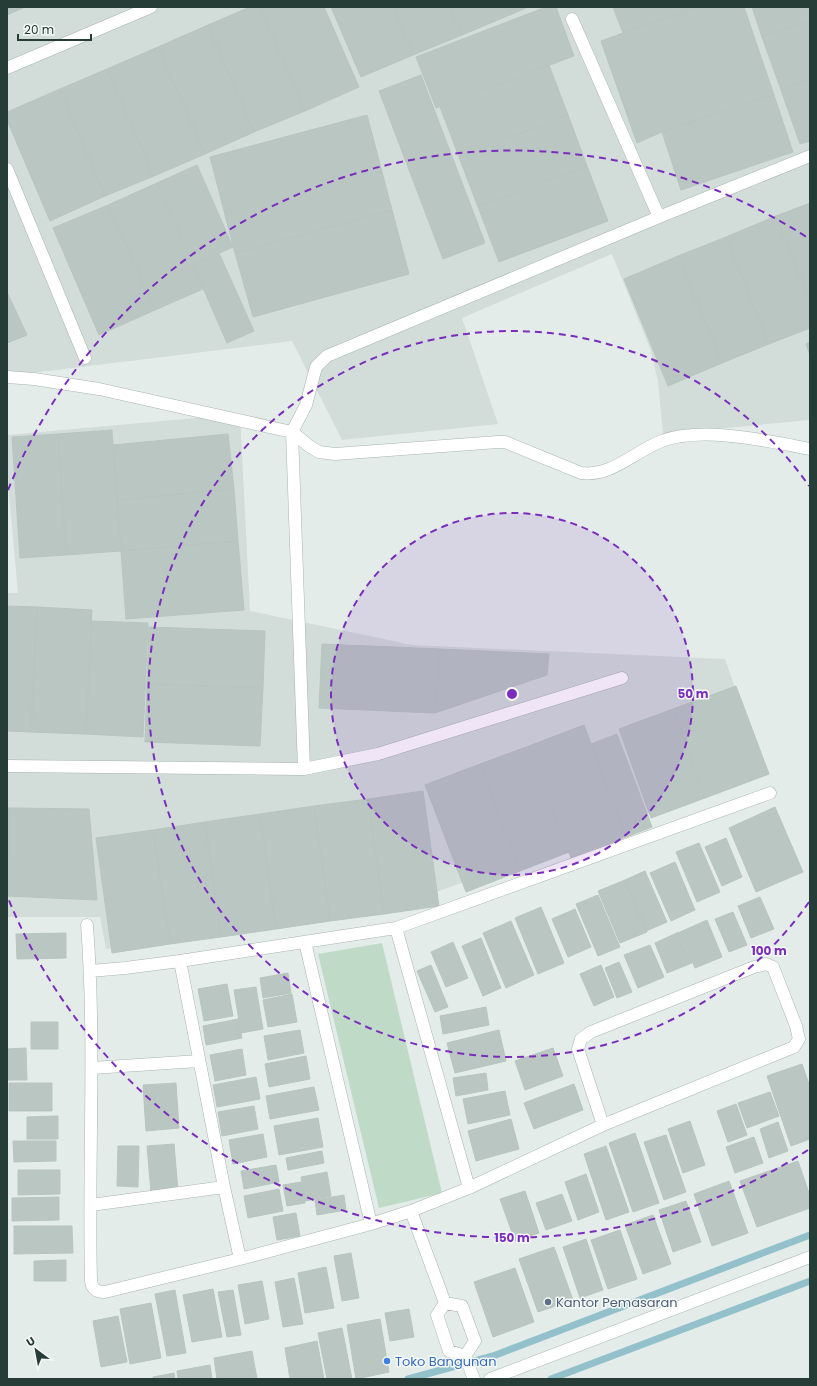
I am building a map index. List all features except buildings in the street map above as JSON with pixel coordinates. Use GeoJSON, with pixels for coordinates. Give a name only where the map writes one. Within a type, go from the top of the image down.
{"type":"FeatureCollection","features":[{"type":"Feature","properties":{"kind":"street"},"geometry":{"type":"LineString","coordinates":[[7,68],[151,7]]}},
{"type":"Feature","properties":{"kind":"street"},"geometry":{"type":"LineString","coordinates":[[572,20],[659,217]]}},
{"type":"Feature","properties":{"kind":"street"},"geometry":{"type":"LineString","coordinates":[[304,769],[292,432],[306,405],[316,367],[327,356],[659,217],[810,156]]}},
{"type":"Feature","properties":{"kind":"street"},"geometry":{"type":"LineString","coordinates":[[7,169],[85,358]]}},
{"type":"Feature","properties":{"kind":"street"},"geometry":{"type":"LineString","coordinates":[[7,377],[34,379],[99,389],[292,432],[319,452],[335,454],[505,442],[581,472],[591,474],[608,470],[662,440],[691,434],[744,437],[810,449]]}},
{"type":"Feature","properties":{"kind":"street"},"geometry":{"type":"LineString","coordinates":[[7,766],[304,769],[378,754],[622,678]]}},
{"type":"Feature","properties":{"kind":"street"},"geometry":{"type":"LineString","coordinates":[[90,971],[180,961],[396,928],[770,793]]}},
{"type":"Feature","properties":{"kind":"street"},"geometry":{"type":"LineString","coordinates":[[87,925],[90,971],[92,1068],[91,1281],[93,1287],[98,1292],[112,1290],[240,1259],[371,1224],[411,1211],[469,1188],[603,1124],[794,1047],[800,1039],[773,967],[766,964],[754,967],[591,1032],[581,1039],[578,1049],[603,1124]]}},
{"type":"Feature","properties":{"kind":"street"},"geometry":{"type":"LineString","coordinates":[[396,928],[469,1188]]}},
{"type":"Feature","properties":{"kind":"street"},"geometry":{"type":"LineString","coordinates":[[305,942],[371,1224]]}},
{"type":"Feature","properties":{"kind":"street"},"geometry":{"type":"LineString","coordinates":[[180,961],[224,1187],[240,1259]]}},
{"type":"Feature","properties":{"kind":"street"},"geometry":{"type":"LineString","coordinates":[[92,1068],[199,1061]]}},
{"type":"Feature","properties":{"kind":"street"},"geometry":{"type":"LineString","coordinates":[[91,1205],[224,1187]]}},
{"type":"Feature","properties":{"kind":"street"},"geometry":{"type":"LineString","coordinates":[[411,1211],[445,1303]]}},
{"type":"Feature","properties":{"kind":"street"},"geometry":{"type":"LineString","coordinates":[[490,1379],[810,1257]]}},
{"type":"Feature","properties":{"kind":"street"},"geometry":{"type":"LineString","coordinates":[[445,1303],[437,1315],[449,1350],[466,1359],[473,1377]]}},
{"type":"Feature","properties":{"kind":"street"},"geometry":{"type":"LineString","coordinates":[[445,1303],[462,1306],[475,1341],[466,1359]]}},
{"type":"Feature","properties":{"kind":"shaded area"},"geometry":{"type":"Polygon","coordinates":[[[7,7],[810,7],[810,420],[663,434],[658,381],[651,351],[612,254],[462,318],[498,424],[342,440],[292,341],[7,376],[7,7]]]}},
{"type":"Feature","properties":{"kind":"shaded area"},"geometry":{"type":"Polygon","coordinates":[[[240,414],[250,611],[412,645],[725,659],[764,772],[390,909],[106,949],[100,917],[7,917],[7,593],[18,593],[7,472],[7,435],[240,414]]]}},
{"type":"Feature","properties":{"kind":"green space"},"geometry":{"type":"Polygon","coordinates":[[[382,943],[442,1193],[379,1208],[318,954],[382,943]]]}},
{"type":"Feature","properties":{"kind":"waterway"},"geometry":{"type":"LineString","coordinates":[[408,1379],[493,1356],[810,1235]]}},
{"type":"Feature","properties":{"kind":"waterway"},"geometry":{"type":"LineString","coordinates":[[551,1379],[810,1281]]}},
{"type":"Feature","properties":{"kind":"place","name":"Kantor Pemasaran"},"geometry":{"type":"Point","coordinates":[548,1302]}},
{"type":"Feature","properties":{"kind":"place","name":"Toko Bangunan"},"geometry":{"type":"Point","coordinates":[387,1361]}}]}
